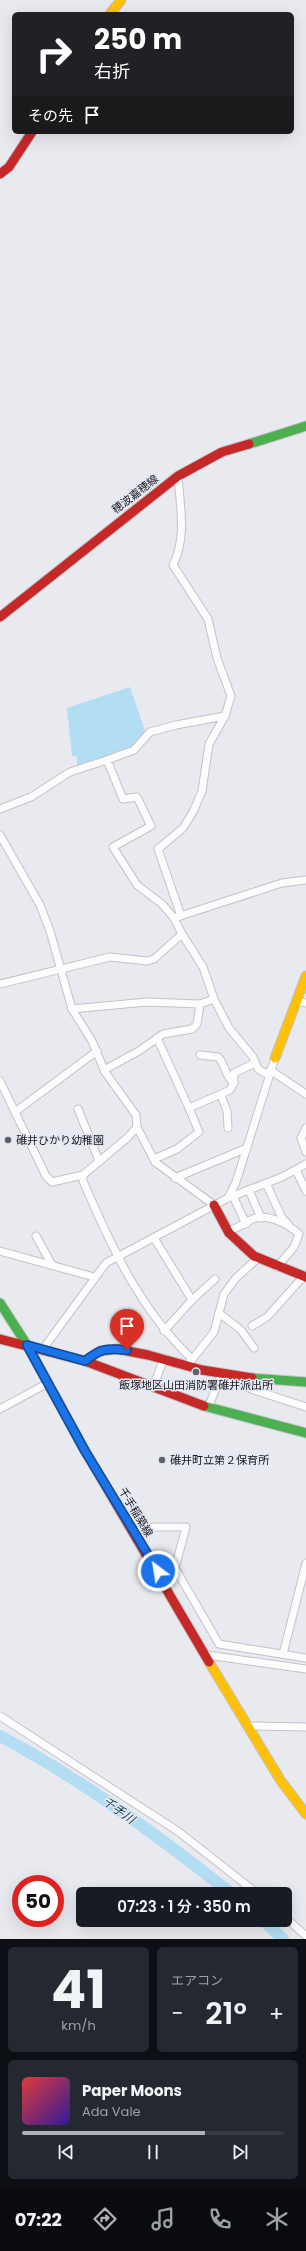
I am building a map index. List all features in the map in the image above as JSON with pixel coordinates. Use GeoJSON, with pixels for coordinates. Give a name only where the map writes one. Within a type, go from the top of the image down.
{"type":"FeatureCollection","features":[{"type":"Feature","properties":{"kind":"main road"},"geometry":{"type":"LineString","coordinates":[[112,12],[121,0]]}},
{"type":"Feature","properties":{"kind":"main road"},"geometry":{"type":"LineString","coordinates":[[0,174],[9,166],[31,134]]}},
{"type":"Feature","properties":{"kind":"main road","name":"穂波嘉穂線"},"geometry":{"type":"LineString","coordinates":[[0,617],[178,476],[222,452],[306,426]]}},
{"type":"Feature","properties":{"kind":"main road"},"geometry":{"type":"LineString","coordinates":[[275,1058],[301,1002],[306,976]]}},
{"type":"Feature","properties":{"kind":"main road"},"geometry":{"type":"LineString","coordinates":[[214,1205],[228,1231],[241,1246],[258,1258],[305,1276]]}},
{"type":"Feature","properties":{"kind":"main road","name":"千手稲築線"},"geometry":{"type":"LineString","coordinates":[[0,1303],[27,1345],[85,1451],[134,1531],[248,1726],[281,1781],[306,1814]]}},
{"type":"Feature","properties":{"kind":"main road"},"geometry":{"type":"LineString","coordinates":[[0,1339],[85,1361],[208,1408],[306,1432]]}},
{"type":"Feature","properties":{"kind":"main road"},"geometry":{"type":"LineString","coordinates":[[85,1361],[96,1352],[104,1349],[136,1351],[164,1358],[190,1362],[221,1374],[306,1382]]}},
{"type":"Feature","properties":{"kind":"street"},"geometry":{"type":"LineString","coordinates":[[178,476],[182,530],[181,543],[173,565],[208,619],[216,658],[230,690],[230,700],[225,716],[209,744],[202,791],[193,812],[183,828],[158,849],[182,934],[203,967],[214,999],[229,1028],[253,1057],[258,1069],[269,1073],[306,1094]]}},
{"type":"Feature","properties":{"kind":"street"},"geometry":{"type":"LineString","coordinates":[[0,809],[31,797],[70,772],[134,750],[150,732],[176,725],[225,716]]}},
{"type":"Feature","properties":{"kind":"street"},"geometry":{"type":"LineString","coordinates":[[106,760],[124,799],[137,797],[151,826],[113,847],[137,885],[178,917]]}},
{"type":"Feature","properties":{"kind":"street"},"geometry":{"type":"LineString","coordinates":[[0,835],[40,905],[50,931],[72,1009],[97,1051],[104,1070],[121,1096],[132,1108],[138,1121],[137,1127],[127,1138],[83,1175],[56,1182],[49,1180],[0,1081]]}},
{"type":"Feature","properties":{"kind":"street"},"geometry":{"type":"LineString","coordinates":[[178,917],[282,883],[306,880]]}},
{"type":"Feature","properties":{"kind":"street"},"geometry":{"type":"LineString","coordinates":[[0,984],[61,967],[110,956],[147,961],[154,959],[182,934]]}},
{"type":"Feature","properties":{"kind":"street"},"geometry":{"type":"LineString","coordinates":[[72,1009],[147,1002],[200,1004],[214,999]]}},
{"type":"Feature","properties":{"kind":"street"},"geometry":{"type":"LineString","coordinates":[[104,1070],[139,1051],[168,1032],[192,1029],[197,1024],[200,1004]]}},
{"type":"Feature","properties":{"kind":"street"},"geometry":{"type":"LineString","coordinates":[[154,1160],[177,1149],[199,1132],[157,1038]]}},
{"type":"Feature","properties":{"kind":"street"},"geometry":{"type":"LineString","coordinates":[[15,1112],[97,1051]]}},
{"type":"Feature","properties":{"kind":"street"},"geometry":{"type":"LineString","coordinates":[[200,1055],[218,1057],[224,1066],[228,1078],[234,1084]]}},
{"type":"Feature","properties":{"kind":"street"},"geometry":{"type":"LineString","coordinates":[[230,1197],[275,1058]]}},
{"type":"Feature","properties":{"kind":"street"},"geometry":{"type":"LineString","coordinates":[[189,1108],[230,1090],[234,1084],[234,1073],[255,1063]]}},
{"type":"Feature","properties":{"kind":"street"},"geometry":{"type":"LineString","coordinates":[[221,1095],[227,1111],[228,1128]]}},
{"type":"Feature","properties":{"kind":"street"},"geometry":{"type":"LineString","coordinates":[[78,1109],[99,1161]]}},
{"type":"Feature","properties":{"kind":"street"},"geometry":{"type":"LineString","coordinates":[[137,1127],[154,1160],[175,1178],[214,1205]]}},
{"type":"Feature","properties":{"kind":"street"},"geometry":{"type":"LineString","coordinates":[[306,1128],[301,1138],[306,1152]]}},
{"type":"Feature","properties":{"kind":"street"},"geometry":{"type":"LineString","coordinates":[[175,1178],[247,1148]]}},
{"type":"Feature","properties":{"kind":"street"},"geometry":{"type":"LineString","coordinates":[[43,1349],[94,1277],[106,1264],[117,1256],[230,1197],[296,1170],[306,1164]]}},
{"type":"Feature","properties":{"kind":"street"},"geometry":{"type":"LineString","coordinates":[[296,1170],[306,1192]]}},
{"type":"Feature","properties":{"kind":"street"},"geometry":{"type":"LineString","coordinates":[[83,1175],[83,1181],[117,1256],[140,1298],[164,1332],[190,1362],[214,1332],[224,1294],[230,1285],[258,1258]]}},
{"type":"Feature","properties":{"kind":"street"},"geometry":{"type":"LineString","coordinates":[[266,1183],[282,1218],[299,1234],[294,1247],[277,1266]]}},
{"type":"Feature","properties":{"kind":"street"},"geometry":{"type":"LineString","coordinates":[[249,1190],[261,1218]]}},
{"type":"Feature","properties":{"kind":"street"},"geometry":{"type":"LineString","coordinates":[[230,1197],[246,1224]]}},
{"type":"Feature","properties":{"kind":"street"},"geometry":{"type":"LineString","coordinates":[[228,1231],[252,1220],[261,1218],[289,1226]]}},
{"type":"Feature","properties":{"kind":"street"},"geometry":{"type":"LineString","coordinates":[[36,1236],[52,1265]]}},
{"type":"Feature","properties":{"kind":"street"},"geometry":{"type":"LineString","coordinates":[[154,1238],[192,1300]]}},
{"type":"Feature","properties":{"kind":"street"},"geometry":{"type":"LineString","coordinates":[[0,1251],[94,1277]]}},
{"type":"Feature","properties":{"kind":"street"},"geometry":{"type":"LineString","coordinates":[[252,1326],[267,1317],[305,1276]]}},
{"type":"Feature","properties":{"kind":"street"},"geometry":{"type":"LineString","coordinates":[[164,1332],[192,1300],[215,1279]]}},
{"type":"Feature","properties":{"kind":"street"},"geometry":{"type":"LineString","coordinates":[[219,1313],[241,1330],[254,1348]]}},
{"type":"Feature","properties":{"kind":"street"},"geometry":{"type":"LineString","coordinates":[[153,1388],[164,1358]]}},
{"type":"Feature","properties":{"kind":"street"},"geometry":{"type":"LineString","coordinates":[[208,1408],[221,1374],[239,1385],[306,1407]]}},
{"type":"Feature","properties":{"kind":"street"},"geometry":{"type":"LineString","coordinates":[[0,1409],[48,1384]]}},
{"type":"Feature","properties":{"kind":"street"},"geometry":{"type":"LineString","coordinates":[[134,1531],[154,1527],[186,1527],[175,1568],[219,1644],[306,1658]]}},
{"type":"Feature","properties":{"kind":"street"},"geometry":{"type":"LineString","coordinates":[[283,1654],[306,1563]]}},
{"type":"Feature","properties":{"kind":"street"},"geometry":{"type":"LineString","coordinates":[[207,1656],[306,1669]]}},
{"type":"Feature","properties":{"kind":"street"},"geometry":{"type":"LineString","coordinates":[[0,1716],[179,1832],[249,1887]]}},
{"type":"Feature","properties":{"kind":"street"},"geometry":{"type":"LineString","coordinates":[[248,1726],[306,1727]]}},
{"type":"Feature","properties":{"kind":"street"},"geometry":{"type":"LineString","coordinates":[[292,1923],[306,1936]]}},
{"type":"Feature","properties":{"kind":"water"},"geometry":{"type":"Polygon","coordinates":[[[130,687],[145,731],[131,748],[77,765],[77,756],[72,756],[67,708],[130,687]]]}},
{"type":"Feature","properties":{"kind":"waterway","name":"千手川"},"geometry":{"type":"LineString","coordinates":[[0,1736],[31,1753],[90,1790],[148,1830],[223,1887]]}},
{"type":"Feature","properties":{"kind":"waterway","name":"千手川"},"geometry":{"type":"LineString","coordinates":[[270,1927],[283,1939]]}},
{"type":"Feature","properties":{"kind":"traffic: fast"},"geometry":{"type":"LineString","coordinates":[[249,444],[306,426]]}},
{"type":"Feature","properties":{"kind":"traffic: fast"},"geometry":{"type":"LineString","coordinates":[[0,1303],[27,1345],[84,1449]]}},
{"type":"Feature","properties":{"kind":"traffic: fast"},"geometry":{"type":"LineString","coordinates":[[252,1378],[306,1382]]}},
{"type":"Feature","properties":{"kind":"traffic: fast"},"geometry":{"type":"LineString","coordinates":[[204,1406],[306,1433]]}},
{"type":"Feature","properties":{"kind":"traffic: slow"},"geometry":{"type":"LineString","coordinates":[[112,12],[121,0]]}},
{"type":"Feature","properties":{"kind":"traffic: slow"},"geometry":{"type":"LineString","coordinates":[[275,1058],[306,976]]}},
{"type":"Feature","properties":{"kind":"traffic: slow"},"geometry":{"type":"LineString","coordinates":[[209,1662],[281,1781],[306,1814]]}},
{"type":"Feature","properties":{"kind":"traffic: jam"},"geometry":{"type":"LineString","coordinates":[[0,174],[9,167],[31,134]]}},
{"type":"Feature","properties":{"kind":"traffic: jam"},"geometry":{"type":"LineString","coordinates":[[0,617],[178,476],[222,452],[249,444]]}},
{"type":"Feature","properties":{"kind":"traffic: jam"},"geometry":{"type":"LineString","coordinates":[[214,1205],[229,1233],[254,1256],[306,1277]]}},
{"type":"Feature","properties":{"kind":"traffic: jam"},"geometry":{"type":"LineString","coordinates":[[0,1339],[85,1361],[204,1406]]}},
{"type":"Feature","properties":{"kind":"traffic: jam"},"geometry":{"type":"LineString","coordinates":[[85,1361],[100,1351],[117,1349],[148,1355],[202,1370],[252,1378]]}},
{"type":"Feature","properties":{"kind":"traffic: jam"},"geometry":{"type":"LineString","coordinates":[[84,1449],[209,1662]]}},
{"type":"Feature","properties":{"kind":"place","name":"碓井ひかり幼稚園"},"geometry":{"type":"Point","coordinates":[8,1140]}},
{"type":"Feature","properties":{"kind":"place","name":"飯塚地区山田消防署碓井派出所"},"geometry":{"type":"Point","coordinates":[196,1372]}},
{"type":"Feature","properties":{"kind":"place","name":"碓井町立第２保育所"},"geometry":{"type":"Point","coordinates":[162,1460]}},
{"type":"Feature","properties":{"kind":"route"},"geometry":{"type":"LineString","coordinates":[[127,1350],[104,1349],[96,1352],[85,1361],[27,1345],[85,1451],[158,1571]]}}]}
